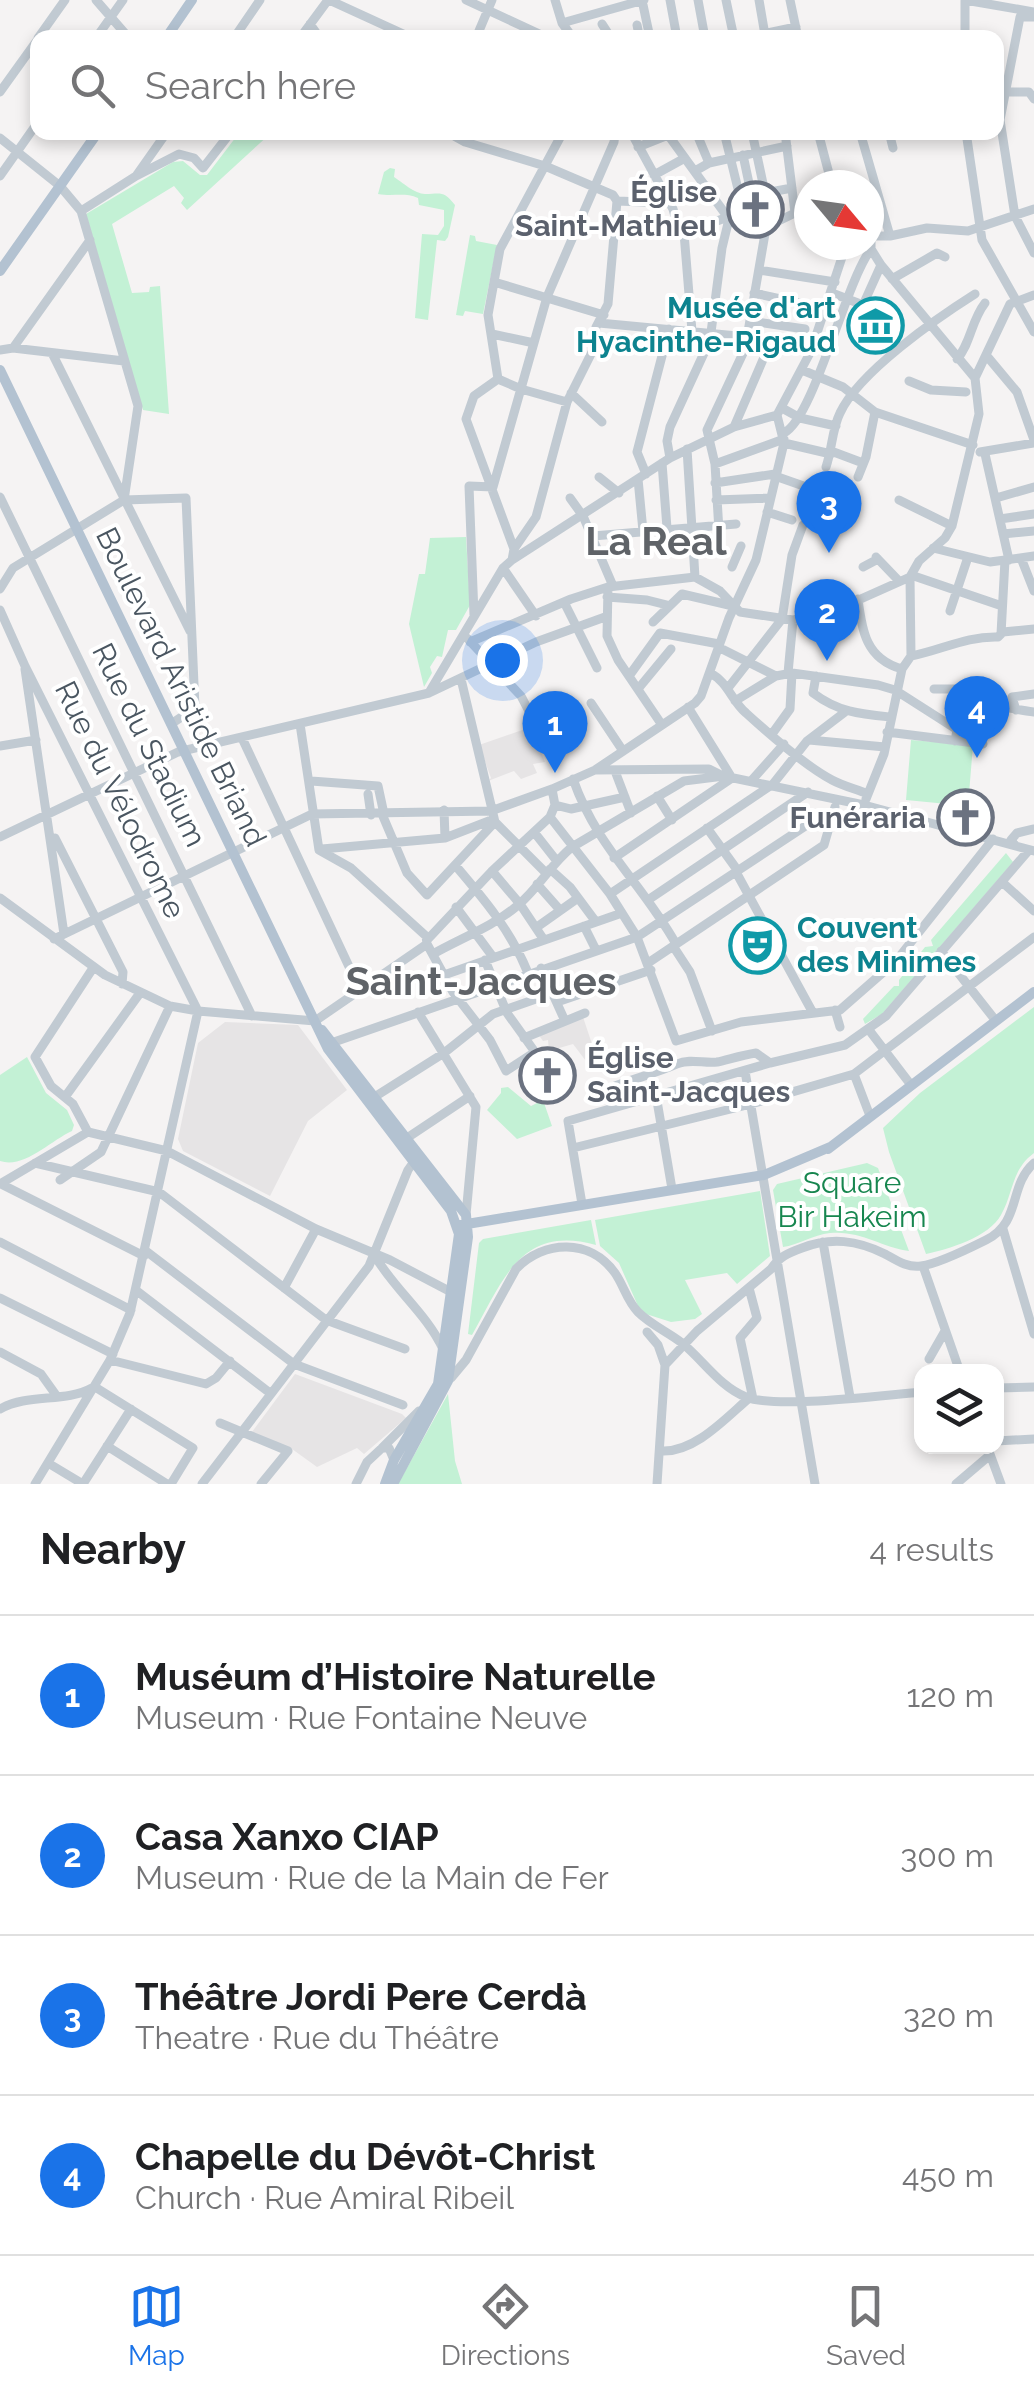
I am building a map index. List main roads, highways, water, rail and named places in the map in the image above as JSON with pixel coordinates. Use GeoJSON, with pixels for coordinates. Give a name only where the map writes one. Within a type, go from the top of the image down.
{"type":"FeatureCollection","features":[{"type":"Feature","properties":{"kind":"main road"},"geometry":{"type":"LineString","coordinates":[[171,30],[192,0]]}},
{"type":"Feature","properties":{"kind":"main road"},"geometry":{"type":"LineString","coordinates":[[0,271],[92,140]]}},
{"type":"Feature","properties":{"kind":"main road","name":"Boulevard Aristide Briand"},"geometry":{"type":"LineString","coordinates":[[0,370],[328,1050],[417,1158]]}},
{"type":"Feature","properties":{"kind":"main road"},"geometry":{"type":"LineString","coordinates":[[464,1222],[800,1170],[1034,992]]}},
{"type":"Feature","properties":{"kind":"main road"},"geometry":{"type":"LineString","coordinates":[[317,1023],[376,1096],[417,1158],[458,1202],[464,1222],[449,1351],[431,1398],[394,1460],[385,1484]]}},
{"type":"Feature","properties":{"kind":"main road"},"geometry":{"type":"LineString","coordinates":[[447,1383],[451,1292],[464,1222]]}},
{"type":"Feature","properties":{"kind":"main road"},"geometry":{"type":"LineString","coordinates":[[393,1484],[447,1383],[456,1302],[451,1292]]}},
{"type":"Feature","properties":{"kind":"tunnel"},"geometry":{"type":"LineString","coordinates":[[954,701],[962,711]]}},
{"type":"Feature","properties":{"kind":"place","name":"Église Saint-Mathieu"},"geometry":{"type":"Point","coordinates":[756,209]}},
{"type":"Feature","properties":{"kind":"place","name":"Musée d'art Hyacinthe-Rigaud"},"geometry":{"type":"Point","coordinates":[875,325]}},
{"type":"Feature","properties":{"kind":"place","name":"Théâtre Jordi Pere Cerdà"},"geometry":{"type":"Point","coordinates":[829,553]}},
{"type":"Feature","properties":{"kind":"place","name":"Casa Xanxo CIAP"},"geometry":{"type":"Point","coordinates":[827,661]}},
{"type":"Feature","properties":{"kind":"place","name":"Chapelle du Dévôt-Christ"},"geometry":{"type":"Point","coordinates":[977,758]}},
{"type":"Feature","properties":{"kind":"place","name":"Muséum d’Histoire Naturelle"},"geometry":{"type":"Point","coordinates":[555,773]}},
{"type":"Feature","properties":{"kind":"place","name":"Funéraria"},"geometry":{"type":"Point","coordinates":[965,818]}},
{"type":"Feature","properties":{"kind":"place","name":"Couvent des Minimes"},"geometry":{"type":"Point","coordinates":[758,945]}},
{"type":"Feature","properties":{"kind":"place","name":"Église Saint-Jacques"},"geometry":{"type":"Point","coordinates":[548,1075]}},
{"type":"Feature","properties":{"kind":"district","name":"La Real"},"geometry":{"type":"Point","coordinates":[656,541]}},
{"type":"Feature","properties":{"kind":"district","name":"Saint-Jacques"},"geometry":{"type":"Point","coordinates":[481,981]}},
{"type":"Feature","properties":{"kind":"park label","name":"Square Bir Hakeim"},"geometry":{"type":"Point","coordinates":[852,1200]}}]}
